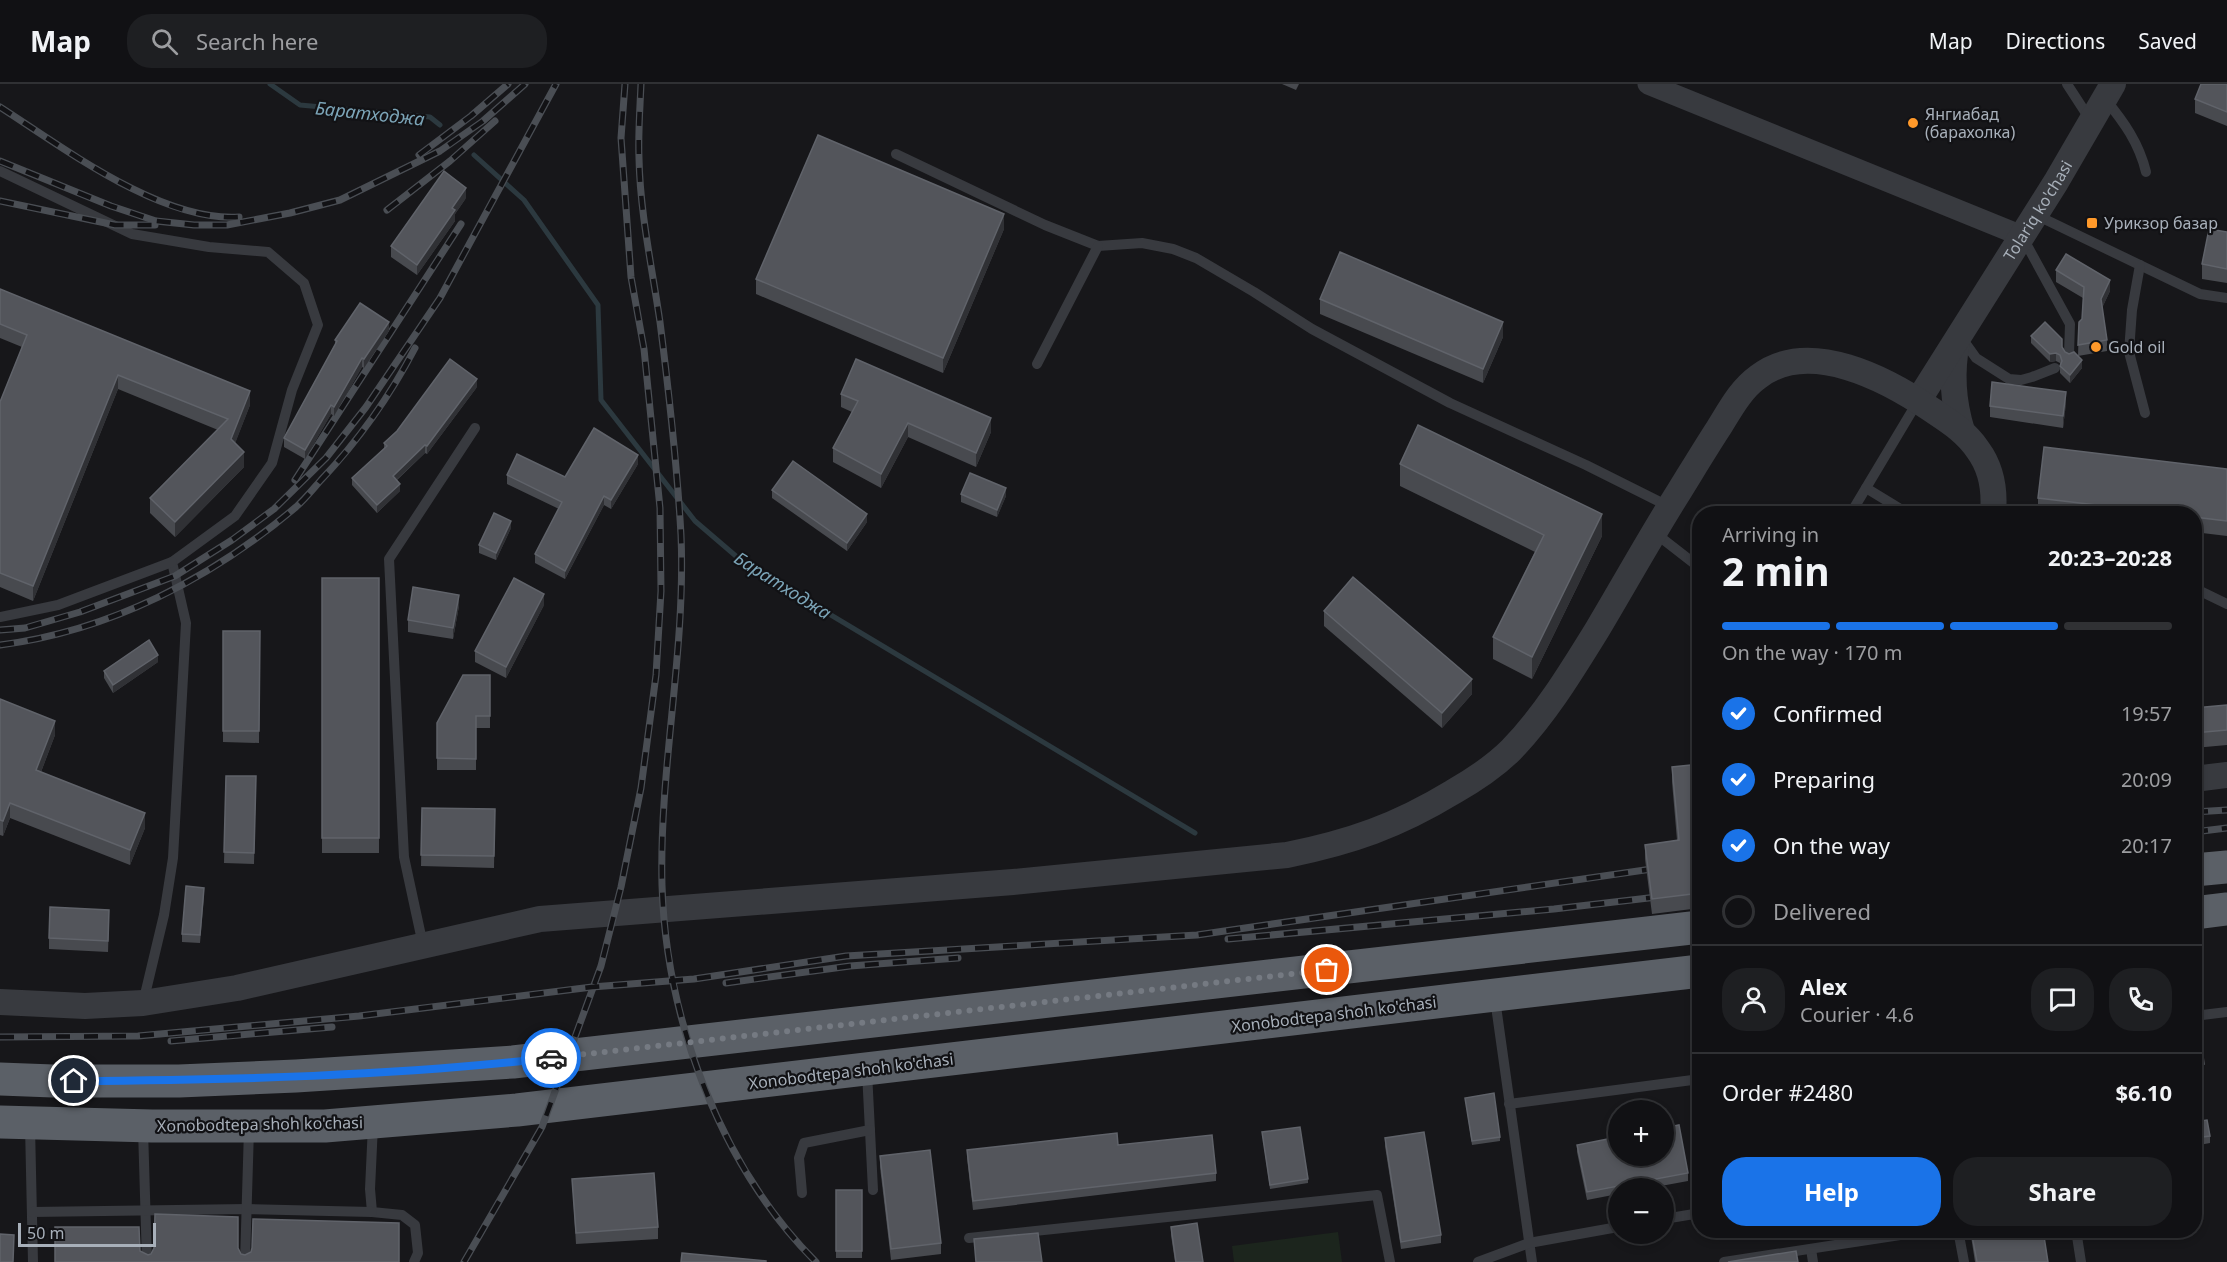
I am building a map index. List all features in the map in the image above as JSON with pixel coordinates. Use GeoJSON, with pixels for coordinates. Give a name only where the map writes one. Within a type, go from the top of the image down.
{"type":"FeatureCollection","features":[{"type":"Feature","properties":{"kind":"highway"},"geometry":{"type":"LineString","coordinates":[[2202,869],[2227,867]]}},
{"type":"Feature","properties":{"kind":"highway"},"geometry":{"type":"LineString","coordinates":[[2202,912],[2227,909]]}},
{"type":"Feature","properties":{"kind":"highway"},"geometry":{"type":"LineString","coordinates":[[0,1079],[53,1082],[179,1081],[513,1062],[1692,928]]}},
{"type":"Feature","properties":{"kind":"highway","name":"Xonobodtepa shoh ko'chasi"},"geometry":{"type":"LineString","coordinates":[[15,1122],[143,1126],[326,1126],[517,1110],[1692,972]]}},
{"type":"Feature","properties":{"kind":"highway"},"geometry":{"type":"LineString","coordinates":[[764,1033],[768,1081]]}},
{"type":"Feature","properties":{"kind":"highway"},"geometry":{"type":"LineString","coordinates":[[513,1062],[517,1110]]}},
{"type":"Feature","properties":{"kind":"street"},"geometry":{"type":"LineString","coordinates":[[1648,84],[2022,236]]}},
{"type":"Feature","properties":{"kind":"street","name":"Tolariq ko'chasi"},"geometry":{"type":"LineString","coordinates":[[1918,401],[2036,214],[2109,91]]}},
{"type":"Feature","properties":{"kind":"street","name":"Tolariq ko'chasi"},"geometry":{"type":"LineString","coordinates":[[1959,335],[1954,367],[1954,390],[1957,415],[1962,431]]}},
{"type":"Feature","properties":{"kind":"street"},"geometry":{"type":"LineString","coordinates":[[0,1002],[85,1006],[143,1003],[237,988],[540,919],[1013,882],[1264,858],[1323,848],[1363,836],[1401,821],[1483,774],[1511,750],[1536,722],[1567,681],[1736,400],[1750,383],[1775,367],[1815,361],[1835,364],[1893,386],[1918,401],[1962,431],[1980,452],[1993,487],[1993,506]]}},
{"type":"Feature","properties":{"kind":"street"},"geometry":{"type":"LineString","coordinates":[[2202,777],[2227,775]]}},
{"type":"Feature","properties":{"kind":"lane"},"geometry":{"type":"LineString","coordinates":[[2067,84],[2092,122]]}},
{"type":"Feature","properties":{"kind":"lane"},"geometry":{"type":"LineString","coordinates":[[2109,91],[2142,154],[2146,172]]}},
{"type":"Feature","properties":{"kind":"lane"},"geometry":{"type":"LineString","coordinates":[[896,154],[1045,225],[1098,246],[1142,243],[1173,249],[1196,258],[1312,329],[1450,403],[1586,465],[1670,507]]}},
{"type":"Feature","properties":{"kind":"lane"},"geometry":{"type":"LineString","coordinates":[[0,171],[132,234],[209,247],[268,252],[304,283],[318,325],[292,390],[272,463],[235,516],[172,562],[58,605],[0,616]]}},
{"type":"Feature","properties":{"kind":"lane"},"geometry":{"type":"LineString","coordinates":[[2036,214],[2200,294],[2227,298]]}},
{"type":"Feature","properties":{"kind":"lane"},"geometry":{"type":"LineString","coordinates":[[2022,236],[2070,324],[2069,354]]}},
{"type":"Feature","properties":{"kind":"lane"},"geometry":{"type":"LineString","coordinates":[[1037,364],[1098,246]]}},
{"type":"Feature","properties":{"kind":"lane"},"geometry":{"type":"LineString","coordinates":[[2140,265],[2128,352],[2145,413]]}},
{"type":"Feature","properties":{"kind":"lane"},"geometry":{"type":"LineString","coordinates":[[1959,335],[1976,358],[2009,379],[2021,380],[2055,368]]}},
{"type":"Feature","properties":{"kind":"lane","name":"Tolariq ko'chasi"},"geometry":{"type":"LineString","coordinates":[[1855,506],[1918,401]]}},
{"type":"Feature","properties":{"kind":"lane"},"geometry":{"type":"LineString","coordinates":[[423,946],[404,857],[389,559],[475,428]]}},
{"type":"Feature","properties":{"kind":"lane"},"geometry":{"type":"LineString","coordinates":[[1866,488],[1896,506]]}},
{"type":"Feature","properties":{"kind":"lane"},"geometry":{"type":"LineString","coordinates":[[1655,533],[1692,562]]}},
{"type":"Feature","properties":{"kind":"lane"},"geometry":{"type":"LineString","coordinates":[[143,1003],[164,915],[172,858],[186,623],[172,562]]}},
{"type":"Feature","properties":{"kind":"lane"},"geometry":{"type":"LineString","coordinates":[[2202,592],[2227,604]]}},
{"type":"Feature","properties":{"kind":"lane"},"geometry":{"type":"LineString","coordinates":[[1494,995],[1532,1262]]}},
{"type":"Feature","properties":{"kind":"lane"},"geometry":{"type":"LineString","coordinates":[[2202,1015],[2227,1012]]}},
{"type":"Feature","properties":{"kind":"lane"},"geometry":{"type":"LineString","coordinates":[[867,1069],[873,1190]]}},
{"type":"Feature","properties":{"kind":"lane"},"geometry":{"type":"LineString","coordinates":[[1509,1104],[1692,1080]]}},
{"type":"Feature","properties":{"kind":"lane"},"geometry":{"type":"LineString","coordinates":[[15,1122],[32,1212],[33,1262]]}},
{"type":"Feature","properties":{"kind":"lane"},"geometry":{"type":"LineString","coordinates":[[372,1212],[370,1189],[374,1122]]}},
{"type":"Feature","properties":{"kind":"lane"},"geometry":{"type":"LineString","coordinates":[[143,1126],[147,1262]]}},
{"type":"Feature","properties":{"kind":"lane"},"geometry":{"type":"LineString","coordinates":[[245,1262],[249,1126]]}},
{"type":"Feature","properties":{"kind":"lane"},"geometry":{"type":"LineString","coordinates":[[802,1194],[799,1158],[804,1143],[870,1130]]}},
{"type":"Feature","properties":{"kind":"lane"},"geometry":{"type":"LineString","coordinates":[[969,1238],[1377,1195],[1390,1262]]}},
{"type":"Feature","properties":{"kind":"lane"},"geometry":{"type":"LineString","coordinates":[[32,1212],[246,1209],[372,1212],[402,1215],[415,1226],[418,1253],[414,1262]]}},
{"type":"Feature","properties":{"kind":"lane"},"geometry":{"type":"LineString","coordinates":[[1674,1217],[1692,1214]]}},
{"type":"Feature","properties":{"kind":"lane"},"geometry":{"type":"LineString","coordinates":[[1478,1262],[1529,1243],[1608,1229]]}},
{"type":"Feature","properties":{"kind":"lane"},"geometry":{"type":"LineString","coordinates":[[1724,1262],[1882,1238]]}},
{"type":"Feature","properties":{"kind":"lane"},"geometry":{"type":"LineString","coordinates":[[1960,1238],[1964,1262]]}},
{"type":"Feature","properties":{"kind":"lane"},"geometry":{"type":"LineString","coordinates":[[2077,1238],[2081,1262]]}},
{"type":"Feature","properties":{"kind":"lane"},"geometry":{"type":"LineString","coordinates":[[1811,1249],[1813,1262]]}},
{"type":"Feature","properties":{"kind":"shaded area"},"geometry":{"type":"Polygon","coordinates":[[[1338,1232],[1342,1262],[1234,1262],[1232,1246],[1338,1232]]]}},
{"type":"Feature","properties":{"kind":"building"},"geometry":{"type":"Polygon","coordinates":[[[2201,84],[2227,84],[2227,112],[2195,99],[2201,84]]]}},
{"type":"Feature","properties":{"kind":"building"},"geometry":{"type":"Polygon","coordinates":[[[818,135],[1004,214],[943,358],[756,279],[818,135]]]}},
{"type":"Feature","properties":{"kind":"building"},"geometry":{"type":"Polygon","coordinates":[[[444,171],[466,188],[452,208],[455,210],[417,265],[391,246],[444,171]]]}},
{"type":"Feature","properties":{"kind":"building"},"geometry":{"type":"Polygon","coordinates":[[[2209,229],[2227,232],[2227,269],[2202,264],[2209,229]]]}},
{"type":"Feature","properties":{"kind":"building"},"geometry":{"type":"Polygon","coordinates":[[[1340,252],[1503,322],[1483,369],[1320,299],[1340,252]]]}},
{"type":"Feature","properties":{"kind":"building"},"geometry":{"type":"Polygon","coordinates":[[[2066,254],[2110,280],[2101,299],[2107,340],[2078,345],[2084,287],[2056,270],[2066,254]]]}},
{"type":"Feature","properties":{"kind":"building"},"geometry":{"type":"Polygon","coordinates":[[[0,289],[250,391],[231,439],[244,452],[175,522],[150,498],[228,419],[118,375],[33,586],[0,573],[0,402],[27,335],[0,324],[0,289]]]}},
{"type":"Feature","properties":{"kind":"building"},"geometry":{"type":"Polygon","coordinates":[[[360,303],[389,322],[364,359],[362,358],[334,407],[331,405],[305,450],[284,438],[337,341],[335,340],[360,303]]]}},
{"type":"Feature","properties":{"kind":"building"},"geometry":{"type":"Polygon","coordinates":[[[2045,322],[2062,339],[2065,352],[2069,354],[2074,352],[2082,360],[2070,375],[2060,366],[2062,361],[2060,355],[2050,354],[2031,336],[2045,322]]]}},
{"type":"Feature","properties":{"kind":"building"},"geometry":{"type":"Polygon","coordinates":[[[450,359],[477,379],[427,446],[425,445],[393,476],[400,484],[377,505],[352,478],[387,446],[384,443],[397,431],[450,359]]]}},
{"type":"Feature","properties":{"kind":"building"},"geometry":{"type":"Polygon","coordinates":[[[856,359],[991,418],[976,453],[908,423],[881,474],[833,448],[858,401],[841,394],[856,359]]]}},
{"type":"Feature","properties":{"kind":"building"},"geometry":{"type":"Polygon","coordinates":[[[1992,382],[2066,392],[2063,416],[1990,406],[1992,382]]]}},
{"type":"Feature","properties":{"kind":"building"},"geometry":{"type":"Polygon","coordinates":[[[1418,425],[1602,514],[1532,657],[1493,637],[1544,535],[1400,464],[1418,425]]]}},
{"type":"Feature","properties":{"kind":"building"},"geometry":{"type":"Polygon","coordinates":[[[594,428],[638,455],[611,500],[604,496],[565,571],[535,554],[562,502],[507,475],[517,454],[565,477],[594,428]]]}},
{"type":"Feature","properties":{"kind":"building"},"geometry":{"type":"Polygon","coordinates":[[[2044,447],[2227,469],[2227,521],[2202,518],[2202,506],[2105,506],[2038,498],[2044,447]]]}},
{"type":"Feature","properties":{"kind":"building"},"geometry":{"type":"Polygon","coordinates":[[[793,461],[867,514],[847,543],[772,490],[793,461]]]}},
{"type":"Feature","properties":{"kind":"building"},"geometry":{"type":"Polygon","coordinates":[[[970,473],[1006,488],[997,510],[961,494],[970,473]]]}},
{"type":"Feature","properties":{"kind":"building"},"geometry":{"type":"Polygon","coordinates":[[[494,513],[511,521],[496,553],[479,545],[494,513]]]}},
{"type":"Feature","properties":{"kind":"building"},"geometry":{"type":"Polygon","coordinates":[[[1353,577],[1472,679],[1442,713],[1324,611],[1353,577]]]}},
{"type":"Feature","properties":{"kind":"building"},"geometry":{"type":"Polygon","coordinates":[[[322,578],[379,578],[379,838],[322,838],[322,578]]]}},
{"type":"Feature","properties":{"kind":"building"},"geometry":{"type":"Polygon","coordinates":[[[514,578],[544,594],[506,667],[475,651],[514,578]]]}},
{"type":"Feature","properties":{"kind":"building"},"geometry":{"type":"Polygon","coordinates":[[[413,587],[459,595],[453,628],[408,620],[413,587]]]}},
{"type":"Feature","properties":{"kind":"building"},"geometry":{"type":"Polygon","coordinates":[[[223,631],[260,631],[259,731],[223,731],[223,631]]]}},
{"type":"Feature","properties":{"kind":"building"},"geometry":{"type":"Polygon","coordinates":[[[149,640],[158,655],[113,685],[104,671],[149,640]]]}},
{"type":"Feature","properties":{"kind":"building"},"geometry":{"type":"Polygon","coordinates":[[[463,675],[490,675],[490,716],[476,716],[476,759],[437,758],[437,723],[463,675]]]}},
{"type":"Feature","properties":{"kind":"building"},"geometry":{"type":"Polygon","coordinates":[[[0,699],[55,721],[36,770],[145,813],[130,850],[10,803],[3,821],[0,820],[0,699]]]}},
{"type":"Feature","properties":{"kind":"building"},"geometry":{"type":"Polygon","coordinates":[[[2227,705],[2227,730],[2202,732],[2202,707],[2227,705]]]}},
{"type":"Feature","properties":{"kind":"building"},"geometry":{"type":"Polygon","coordinates":[[[1692,765],[1692,894],[1652,899],[1645,845],[1679,840],[1672,767],[1692,765]]]}},
{"type":"Feature","properties":{"kind":"building"},"geometry":{"type":"Polygon","coordinates":[[[226,776],[256,776],[254,853],[224,852],[226,776]]]}},
{"type":"Feature","properties":{"kind":"building"},"geometry":{"type":"Polygon","coordinates":[[[422,808],[495,809],[494,856],[421,855],[422,808]]]}},
{"type":"Feature","properties":{"kind":"building"},"geometry":{"type":"Polygon","coordinates":[[[186,886],[204,888],[200,935],[182,934],[186,886]]]}},
{"type":"Feature","properties":{"kind":"building"},"geometry":{"type":"Polygon","coordinates":[[[50,907],[109,910],[108,941],[49,938],[50,907]]]}},
{"type":"Feature","properties":{"kind":"building"},"geometry":{"type":"Polygon","coordinates":[[[1494,1093],[1500,1137],[1472,1141],[1465,1098],[1494,1093]]]}},
{"type":"Feature","properties":{"kind":"building"},"geometry":{"type":"Polygon","coordinates":[[[2207,1120],[2210,1136],[2202,1137],[2202,1121],[2207,1120]]]}},
{"type":"Feature","properties":{"kind":"building"},"geometry":{"type":"Polygon","coordinates":[[[1679,1125],[1688,1173],[1661,1178],[1608,1178],[1608,1188],[1587,1192],[1577,1145],[1608,1139],[1608,1166],[1674,1166],[1674,1126],[1679,1125]]]}},
{"type":"Feature","properties":{"kind":"building"},"geometry":{"type":"Polygon","coordinates":[[[1300,1127],[1308,1179],[1270,1185],[1262,1132],[1300,1127]]]}},
{"type":"Feature","properties":{"kind":"building"},"geometry":{"type":"Polygon","coordinates":[[[1424,1132],[1441,1235],[1401,1242],[1385,1138],[1424,1132]]]}},
{"type":"Feature","properties":{"kind":"building"},"geometry":{"type":"Polygon","coordinates":[[[1117,1133],[1118,1145],[1212,1135],[1216,1173],[973,1201],[967,1150],[1117,1133]]]}},
{"type":"Feature","properties":{"kind":"building"},"geometry":{"type":"Polygon","coordinates":[[[930,1150],[941,1243],[891,1249],[880,1156],[930,1150]]]}},
{"type":"Feature","properties":{"kind":"building"},"geometry":{"type":"Polygon","coordinates":[[[654,1173],[658,1227],[576,1233],[572,1179],[654,1173]]]}},
{"type":"Feature","properties":{"kind":"building"},"geometry":{"type":"Polygon","coordinates":[[[836,1190],[862,1190],[862,1251],[836,1251],[836,1190]]]}},
{"type":"Feature","properties":{"kind":"building"},"geometry":{"type":"Polygon","coordinates":[[[155,1214],[238,1217],[238,1248],[241,1254],[245,1255],[251,1252],[252,1248],[253,1219],[399,1223],[399,1262],[55,1262],[55,1227],[139,1227],[140,1251],[151,1254],[154,1248],[155,1214]]]}},
{"type":"Feature","properties":{"kind":"building"},"geometry":{"type":"Polygon","coordinates":[[[1197,1223],[1203,1262],[1176,1262],[1171,1227],[1197,1223]]]}},
{"type":"Feature","properties":{"kind":"building"},"geometry":{"type":"Polygon","coordinates":[[[1038,1233],[1042,1262],[976,1262],[974,1239],[1038,1233]]]}},
{"type":"Feature","properties":{"kind":"building"},"geometry":{"type":"Polygon","coordinates":[[[0,1234],[14,1235],[13,1262],[0,1262],[0,1234]]]}},
{"type":"Feature","properties":{"kind":"building"},"geometry":{"type":"Polygon","coordinates":[[[1972,1238],[2044,1238],[2048,1262],[1977,1262],[1972,1238]]]}},
{"type":"Feature","properties":{"kind":"building"},"geometry":{"type":"Polygon","coordinates":[[[1796,1251],[1798,1262],[1728,1262],[1796,1251]]]}},
{"type":"Feature","properties":{"kind":"building"},"geometry":{"type":"Polygon","coordinates":[[[682,1253],[766,1261],[766,1262],[681,1262],[682,1253]]]}},
{"type":"Feature","properties":{"kind":"waterway","name":"Баратходжа"},"geometry":{"type":"LineString","coordinates":[[270,84],[300,105],[430,117],[440,125]]}},
{"type":"Feature","properties":{"kind":"waterway","name":"Баратходжа"},"geometry":{"type":"LineString","coordinates":[[474,155],[524,200],[598,305],[601,400],[695,521],[744,563],[1195,833]]}},
{"type":"Feature","properties":{"kind":"railway"},"geometry":{"type":"LineString","coordinates":[[419,155],[471,116],[508,84]]}},
{"type":"Feature","properties":{"kind":"railway"},"geometry":{"type":"LineString","coordinates":[[0,161],[111,206],[156,221],[194,225],[227,225],[290,213],[340,200],[440,151],[483,121],[525,84]]}},
{"type":"Feature","properties":{"kind":"railway"},"geometry":{"type":"LineString","coordinates":[[0,630],[25,628],[80,612],[175,576],[232,540],[274,509],[326,458],[366,407],[440,298],[556,84]]}},
{"type":"Feature","properties":{"kind":"railway"},"geometry":{"type":"LineString","coordinates":[[464,1262],[542,1127],[601,966],[621,887],[641,788],[656,675],[661,591],[660,508],[644,349],[631,277],[621,138],[625,84]]}},
{"type":"Feature","properties":{"kind":"railway"},"geometry":{"type":"LineString","coordinates":[[641,84],[640,179],[667,375],[681,535],[680,623],[662,841],[662,885],[666,936],[674,987],[687,1038],[704,1088],[726,1136],[752,1181],[782,1224],[816,1262]]}},
{"type":"Feature","properties":{"kind":"railway"},"geometry":{"type":"LineString","coordinates":[[0,107],[83,161],[146,195],[178,208],[209,215],[239,217]]}},
{"type":"Feature","properties":{"kind":"railway"},"geometry":{"type":"LineString","coordinates":[[387,210],[450,161],[495,121]]}},
{"type":"Feature","properties":{"kind":"railway"},"geometry":{"type":"LineString","coordinates":[[0,201],[115,225],[155,225]]}},
{"type":"Feature","properties":{"kind":"railway"},"geometry":{"type":"LineString","coordinates":[[295,480],[461,224]]}},
{"type":"Feature","properties":{"kind":"railway"},"geometry":{"type":"LineString","coordinates":[[0,645],[81,628],[120,614],[194,578],[230,557],[264,533],[299,504],[348,450],[384,401],[415,348]]}},
{"type":"Feature","properties":{"kind":"railway"},"geometry":{"type":"LineString","coordinates":[[2202,812],[2227,810]]}},
{"type":"Feature","properties":{"kind":"railway"},"geometry":{"type":"LineString","coordinates":[[2202,831],[2227,828]]}},
{"type":"Feature","properties":{"kind":"railway"},"geometry":{"type":"LineString","coordinates":[[0,1037],[138,1036],[359,1016],[592,987],[694,979],[846,956],[1197,935],[1692,863]]}},
{"type":"Feature","properties":{"kind":"railway"},"geometry":{"type":"LineString","coordinates":[[1228,939],[1554,909],[1692,893]]}},
{"type":"Feature","properties":{"kind":"railway"},"geometry":{"type":"LineString","coordinates":[[726,983],[850,966],[958,958]]}},
{"type":"Feature","properties":{"kind":"railway"},"geometry":{"type":"LineString","coordinates":[[171,1041],[332,1027]]}},
{"type":"Feature","properties":{"kind":"way so far"},"geometry":{"type":"LineString","coordinates":[[551,1058],[1327,970]]}},
{"type":"Feature","properties":{"kind":"place","name":"Янгиабад (барахолка)"},"geometry":{"type":"Point","coordinates":[1913,123]}},
{"type":"Feature","properties":{"kind":"place","name":"Урикзор базар"},"geometry":{"type":"Point","coordinates":[2092,223]}},
{"type":"Feature","properties":{"kind":"place","name":"Gold oil"},"geometry":{"type":"Point","coordinates":[2096,347]}},
{"type":"Feature","properties":{"kind":"route"},"geometry":{"type":"LineString","coordinates":[[74,1081],[179,1081],[296,1076],[551,1058]]}}]}
